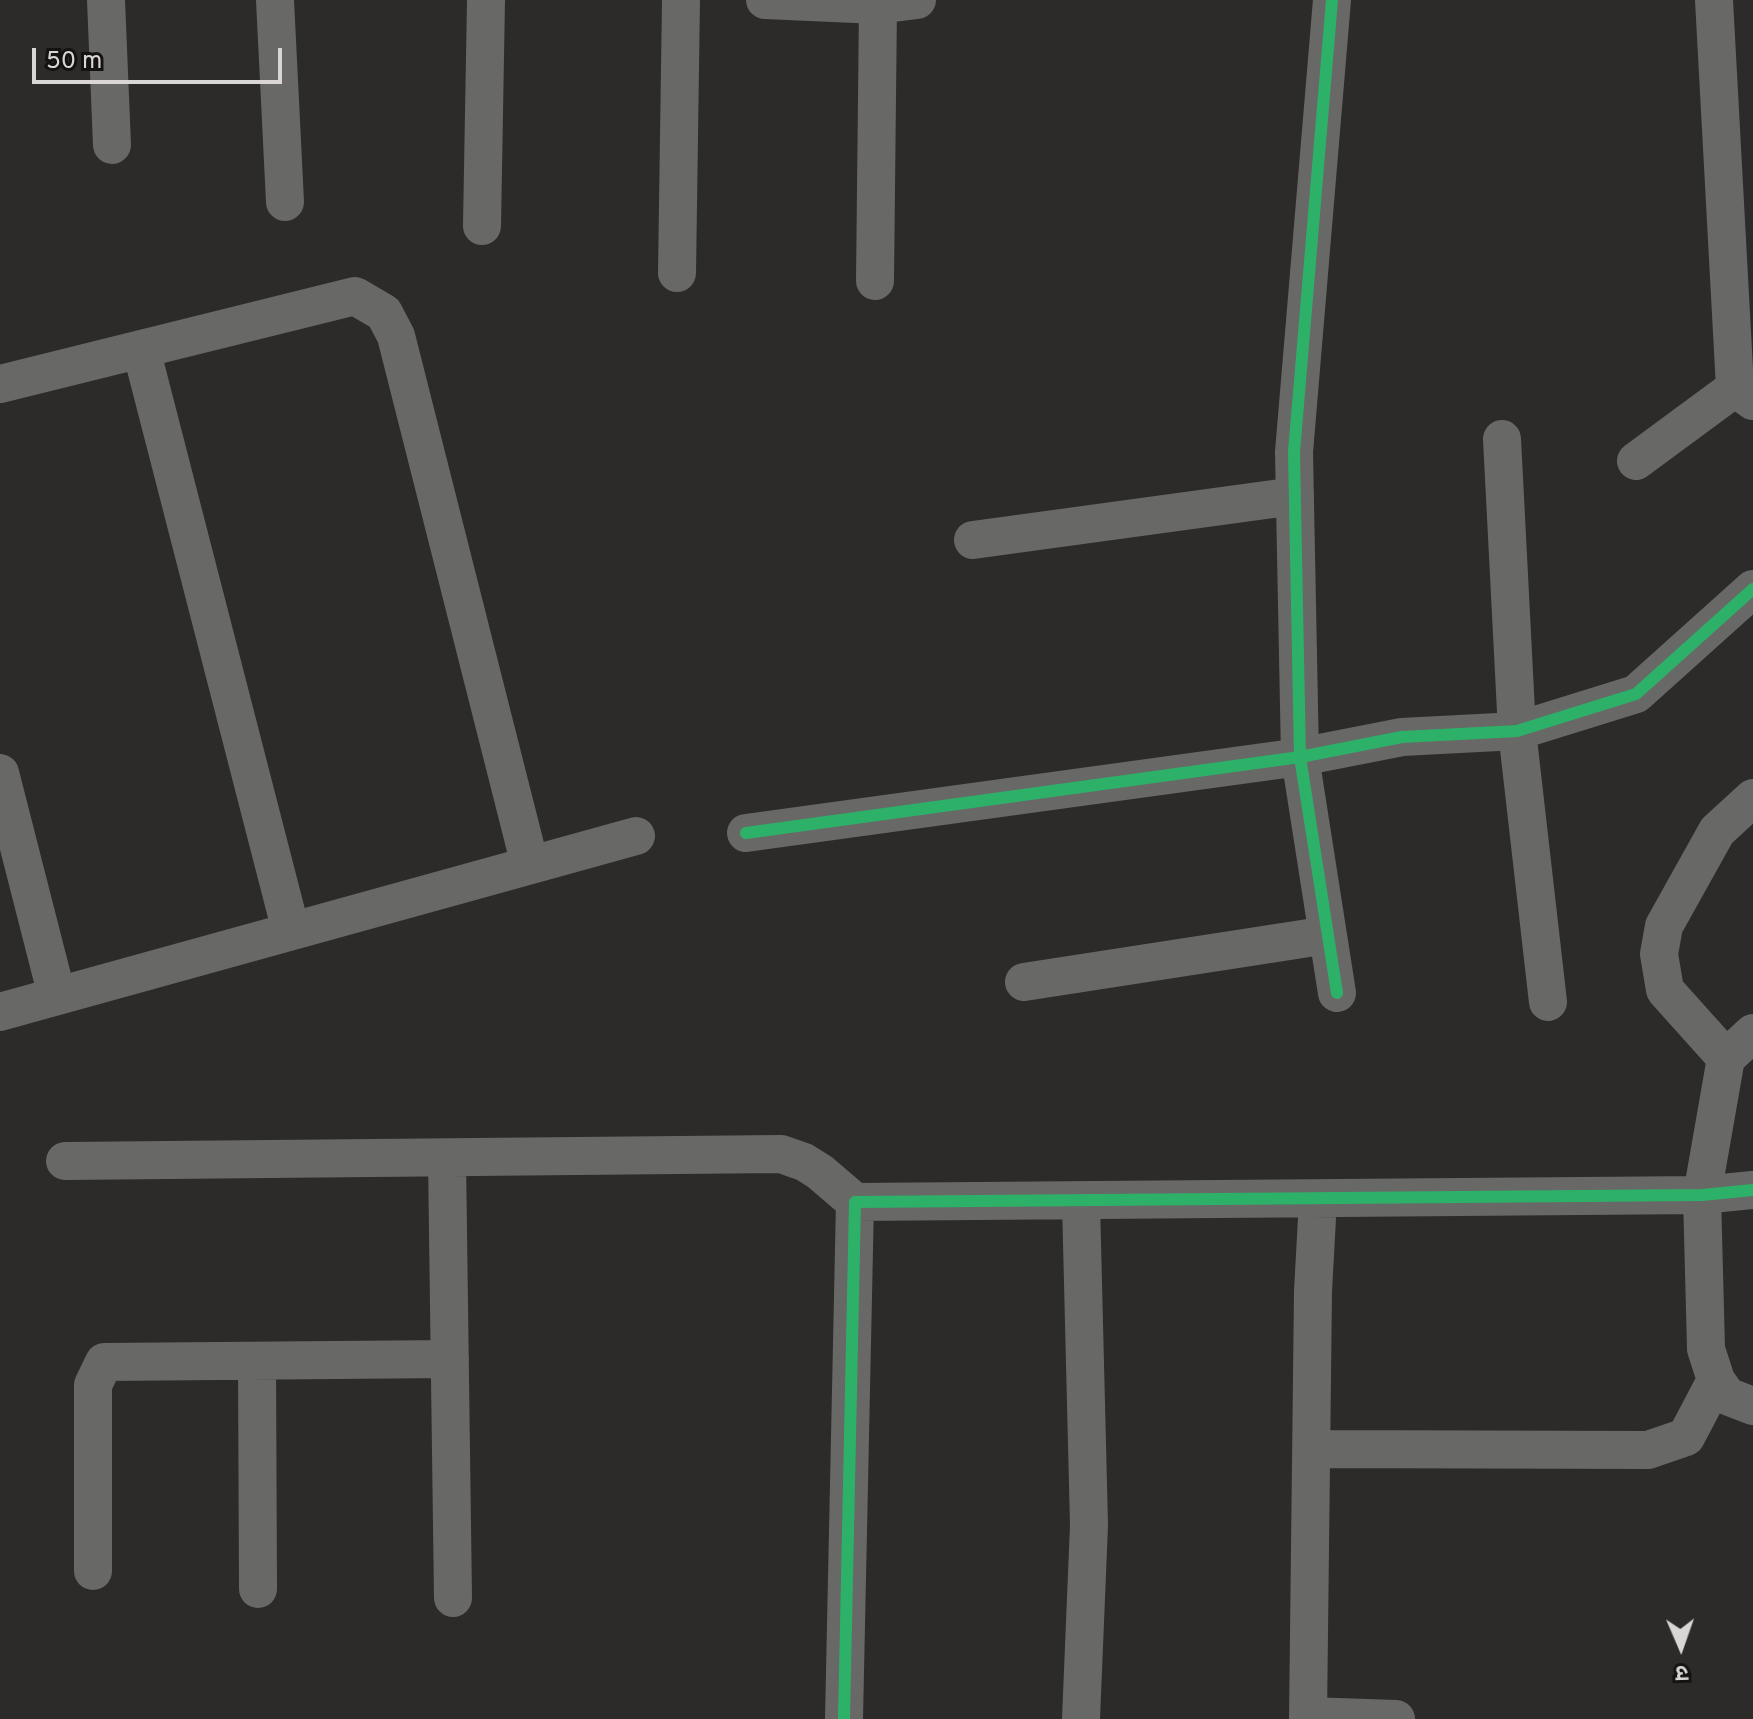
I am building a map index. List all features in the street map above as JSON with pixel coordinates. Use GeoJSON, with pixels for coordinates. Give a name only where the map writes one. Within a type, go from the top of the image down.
{"type":"FeatureCollection","features":[{"type":"Feature","properties":{"kind":"street"},"geometry":{"type":"LineString","coordinates":[[106,0],[112,145]]}},
{"type":"Feature","properties":{"kind":"street"},"geometry":{"type":"LineString","coordinates":[[275,0],[285,202]]}},
{"type":"Feature","properties":{"kind":"street"},"geometry":{"type":"LineString","coordinates":[[482,226],[486,0]]}},
{"type":"Feature","properties":{"kind":"street"},"geometry":{"type":"LineString","coordinates":[[677,273],[681,0]]}},
{"type":"Feature","properties":{"kind":"street"},"geometry":{"type":"LineString","coordinates":[[765,0],[878,5],[917,0]]}},
{"type":"Feature","properties":{"kind":"street"},"geometry":{"type":"LineString","coordinates":[[1332,0],[1294,452],[1300,757],[1337,993]]}},
{"type":"Feature","properties":{"kind":"street"},"geometry":{"type":"LineString","coordinates":[[1636,461],[1744,394],[1714,0]]}},
{"type":"Feature","properties":{"kind":"street"},"geometry":{"type":"LineString","coordinates":[[875,281],[878,5]]}},
{"type":"Feature","properties":{"kind":"street"},"geometry":{"type":"LineString","coordinates":[[0,384],[355,296],[384,313],[396,336],[530,865]]}},
{"type":"Feature","properties":{"kind":"street"},"geometry":{"type":"LineString","coordinates":[[141,349],[291,931]]}},
{"type":"Feature","properties":{"kind":"street"},"geometry":{"type":"LineString","coordinates":[[1502,439],[1517,731],[1548,1002]]}},
{"type":"Feature","properties":{"kind":"street"},"geometry":{"type":"LineString","coordinates":[[973,540],[1295,496]]}},
{"type":"Feature","properties":{"kind":"street"},"geometry":{"type":"LineString","coordinates":[[746,833],[1300,757],[1402,737],[1517,731],[1636,694],[1753,589]]}},
{"type":"Feature","properties":{"kind":"street"},"geometry":{"type":"LineString","coordinates":[[0,773],[57,996]]}},
{"type":"Feature","properties":{"kind":"street"},"geometry":{"type":"LineString","coordinates":[[1753,798],[1717,831],[1664,926],[1659,954],[1665,990],[1739,1045],[1702,1195],[1706,1349],[1716,1380],[1727,1396],[1753,1406]]}},
{"type":"Feature","properties":{"kind":"street"},"geometry":{"type":"LineString","coordinates":[[0,1012],[636,836]]}},
{"type":"Feature","properties":{"kind":"street"},"geometry":{"type":"LineString","coordinates":[[1024,982],[1328,935]]}},
{"type":"Feature","properties":{"kind":"street"},"geometry":{"type":"LineString","coordinates":[[65,1161],[781,1154],[820,1172],[855,1202],[1702,1195],[1753,1190]]}},
{"type":"Feature","properties":{"kind":"street"},"geometry":{"type":"LineString","coordinates":[[447,1158],[453,1598]]}},
{"type":"Feature","properties":{"kind":"street"},"geometry":{"type":"LineString","coordinates":[[1318,1200],[1313,1291],[1308,1718],[1396,1719]]}},
{"type":"Feature","properties":{"kind":"street"},"geometry":{"type":"LineString","coordinates":[[844,1719],[855,1202]]}},
{"type":"Feature","properties":{"kind":"street"},"geometry":{"type":"LineString","coordinates":[[1081,1202],[1089,1525],[1081,1719]]}},
{"type":"Feature","properties":{"kind":"street"},"geometry":{"type":"LineString","coordinates":[[93,1571],[93,1385],[104,1362],[450,1359]]}},
{"type":"Feature","properties":{"kind":"street"},"geometry":{"type":"LineString","coordinates":[[257,1361],[258,1589]]}},
{"type":"Feature","properties":{"kind":"street"},"geometry":{"type":"LineString","coordinates":[[1312,1449],[1648,1450],[1686,1437],[1716,1380]]}},
{"type":"Feature","properties":{"kind":"cycle path"},"geometry":{"type":"LineString","coordinates":[[1332,0],[1294,452],[1300,757],[1337,993]]}},
{"type":"Feature","properties":{"kind":"cycle path"},"geometry":{"type":"LineString","coordinates":[[746,833],[1300,757],[1402,737],[1517,731],[1636,694],[1753,589]]}},
{"type":"Feature","properties":{"kind":"cycle path"},"geometry":{"type":"LineString","coordinates":[[844,1719],[855,1202],[1702,1195],[1753,1190]]}}]}
